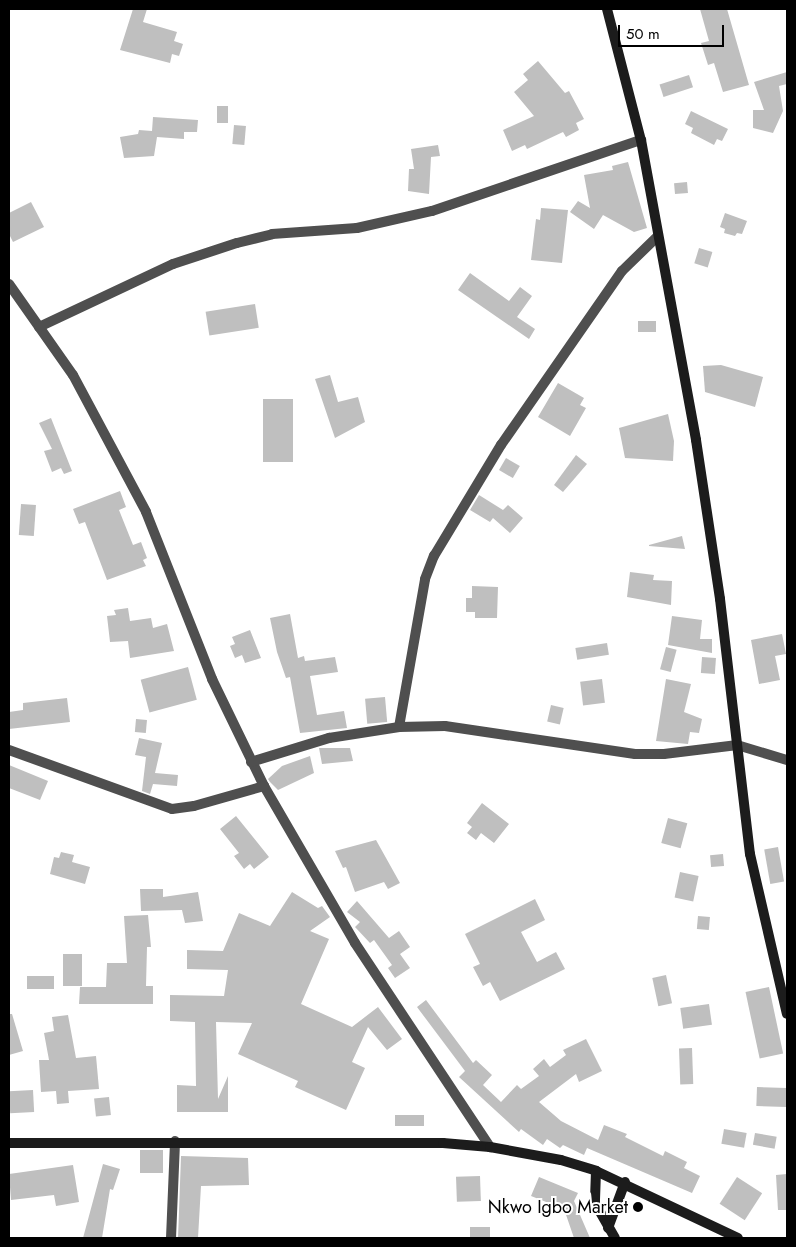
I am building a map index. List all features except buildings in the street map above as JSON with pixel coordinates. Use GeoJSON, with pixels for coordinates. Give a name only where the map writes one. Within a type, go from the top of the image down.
{"type":"FeatureCollection","features":[{"type":"Feature","properties":{"kind":"main road"},"geometry":{"type":"LineString","coordinates":[[607,9],[641,140],[713,552],[750,854],[787,1014]]}},
{"type":"Feature","properties":{"kind":"main road"},"geometry":{"type":"LineString","coordinates":[[9,1144],[175,1141],[443,1143],[490,1147],[561,1160],[596,1170],[738,1238]]}},
{"type":"Feature","properties":{"kind":"main road"},"geometry":{"type":"LineString","coordinates":[[596,1170],[595,1203],[615,1238]]}},
{"type":"Feature","properties":{"kind":"main road"},"geometry":{"type":"LineString","coordinates":[[608,1228],[624,1182]]}},
{"type":"Feature","properties":{"kind":"street"},"geometry":{"type":"LineString","coordinates":[[39,328],[173,264],[237,243],[272,234],[357,228],[432,211],[641,140]]}},
{"type":"Feature","properties":{"kind":"street"},"geometry":{"type":"LineString","coordinates":[[399,727],[425,578],[434,556],[501,445],[622,271],[658,236]]}},
{"type":"Feature","properties":{"kind":"street"},"geometry":{"type":"LineString","coordinates":[[9,284],[73,375],[146,512],[212,679],[264,786],[355,943],[490,1147]]}},
{"type":"Feature","properties":{"kind":"street"},"geometry":{"type":"LineString","coordinates":[[252,762],[329,738],[399,727],[445,726],[493,731],[635,754],[664,754],[737,745],[787,760]]}},
{"type":"Feature","properties":{"kind":"street"},"geometry":{"type":"LineString","coordinates":[[9,750],[172,809],[264,786]]}},
{"type":"Feature","properties":{"kind":"street"},"geometry":{"type":"LineString","coordinates":[[171,1238],[175,1141]]}},
{"type":"Feature","properties":{"kind":"place","name":"Nkwo Igbo Market"},"geometry":{"type":"Point","coordinates":[638,1207]}}]}
